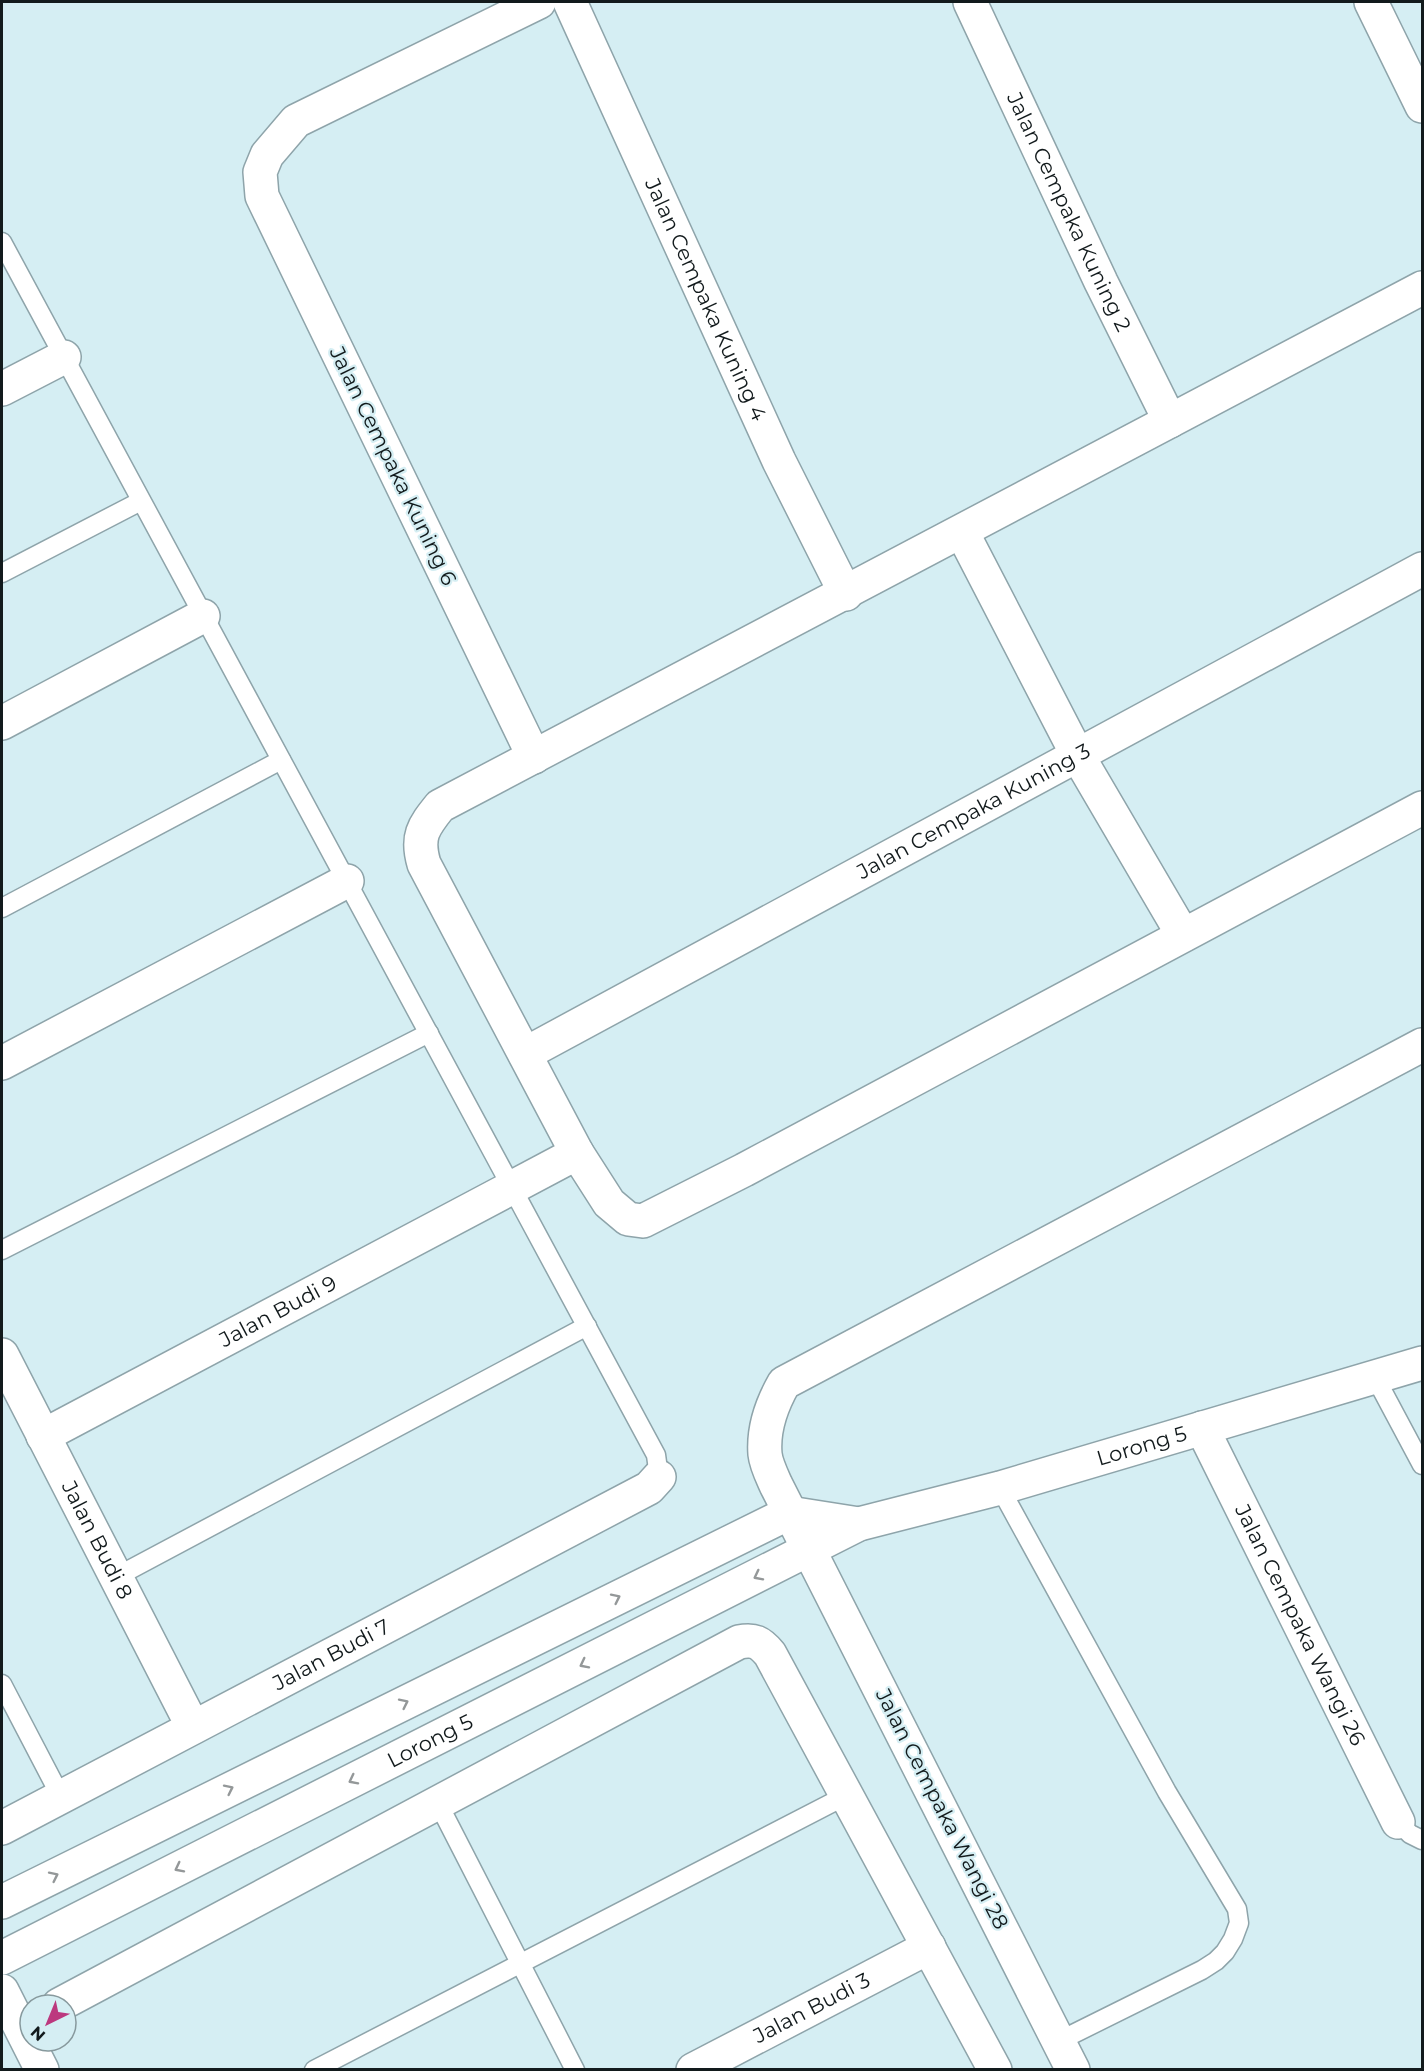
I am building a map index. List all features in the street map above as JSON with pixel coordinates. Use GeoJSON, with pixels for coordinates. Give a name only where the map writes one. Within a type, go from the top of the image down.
{"type":"FeatureCollection","features":[{"type":"Feature","properties":{"kind":"street","name":"Jalan Cempaka Kuning 6"},"geometry":{"type":"LineString","coordinates":[[534,757],[262,196],[260,172],[267,155],[296,121],[539,2]]}},
{"type":"Feature","properties":{"kind":"street","name":"Jalan Cempaka Kuning 4"},"geometry":{"type":"LineString","coordinates":[[570,2],[779,460],[846,594]]}},
{"type":"Feature","properties":{"kind":"street","name":"Jalan Cempaka Kuning 2"},"geometry":{"type":"LineString","coordinates":[[970,2],[1101,282],[1170,421]]}},
{"type":"Feature","properties":{"kind":"street"},"geometry":{"type":"LineString","coordinates":[[1371,2],[1422,106]]}},
{"type":"Feature","properties":{"kind":"street"},"geometry":{"type":"LineString","coordinates":[[1422,288],[846,594],[440,806],[427,823],[419,848],[424,864],[577,1153],[609,1203],[628,1219],[644,1221],[744,1170],[1422,808]]}},
{"type":"Feature","properties":{"kind":"street"},"geometry":{"type":"LineString","coordinates":[[2,388],[64,357]]}},
{"type":"Feature","properties":{"kind":"street"},"geometry":{"type":"LineString","coordinates":[[962,532],[1078,756],[1183,935]]}},
{"type":"Feature","properties":{"kind":"street","name":"Jalan Cempaka Kuning 3"},"geometry":{"type":"LineString","coordinates":[[525,1054],[1422,569]]}},
{"type":"Feature","properties":{"kind":"street"},"geometry":{"type":"LineString","coordinates":[[2,723],[203,616]]}},
{"type":"Feature","properties":{"kind":"street"},"geometry":{"type":"LineString","coordinates":[[2,1063],[347,881]]}},
{"type":"Feature","properties":{"kind":"street","name":"Jalan Cempaka Wangi 28"},"geometry":{"type":"LineString","coordinates":[[1074,2070],[810,1549],[789,1513],[765,1455],[772,1405],[784,1383],[1422,1045]]}},
{"type":"Feature","properties":{"kind":"street","name":"Jalan Budi 9"},"geometry":{"type":"LineString","coordinates":[[43,1436],[577,1153]]}},
{"type":"Feature","properties":{"kind":"street","name":"Jalan Budi 8"},"geometry":{"type":"LineString","coordinates":[[2,1355],[193,1727]]}},
{"type":"Feature","properties":{"kind":"street","name":"Lorong 5"},"geometry":{"type":"LineString","coordinates":[[2,1958],[859,1524],[1000,1488],[1422,1363]]}},
{"type":"Feature","properties":{"kind":"street","name":"Jalan Cempaka Wangi 26"},"geometry":{"type":"LineString","coordinates":[[1202,1428],[1410,1831]]}},
{"type":"Feature","properties":{"kind":"street","name":"Jalan Budi 7"},"geometry":{"type":"LineString","coordinates":[[2,1828],[649,1488],[658,1477]]}},
{"type":"Feature","properties":{"kind":"street"},"geometry":{"type":"LineString","coordinates":[[2,1902],[789,1513]]}},
{"type":"Feature","properties":{"kind":"street","name":"Lorong 5"},"geometry":{"type":"LineString","coordinates":[[789,1513],[859,1524]]}},
{"type":"Feature","properties":{"kind":"street"},"geometry":{"type":"LineString","coordinates":[[78,1995],[739,1642],[749,1640],[756,1641],[770,1654],[995,2070]]}},
{"type":"Feature","properties":{"kind":"street","name":"Jalan Budi 3"},"geometry":{"type":"LineString","coordinates":[[693,2070],[929,1947]]}},
{"type":"Feature","properties":{"kind":"street"},"geometry":{"type":"LineString","coordinates":[[2,1991],[18,2013]]}},
{"type":"Feature","properties":{"kind":"street"},"geometry":{"type":"LineString","coordinates":[[36,2053],[42,2070]]}},
{"type":"Feature","properties":{"kind":"lane"},"geometry":{"type":"LineString","coordinates":[[2,242],[656,1455],[658,1477]]}},
{"type":"Feature","properties":{"kind":"lane"},"geometry":{"type":"LineString","coordinates":[[2,573],[141,501]]}},
{"type":"Feature","properties":{"kind":"lane"},"geometry":{"type":"LineString","coordinates":[[2,908],[281,760]]}},
{"type":"Feature","properties":{"kind":"lane"},"geometry":{"type":"LineString","coordinates":[[2,1250],[429,1033]]}},
{"type":"Feature","properties":{"kind":"lane"},"geometry":{"type":"LineString","coordinates":[[116,1576],[587,1326]]}},
{"type":"Feature","properties":{"kind":"lane"},"geometry":{"type":"LineString","coordinates":[[1375,1377],[1422,1465]]}},
{"type":"Feature","properties":{"kind":"lane"},"geometry":{"type":"LineString","coordinates":[[1000,1488],[1167,1792],[1237,1909],[1239,1923],[1226,1952],[1202,1971],[1059,2041]]}},
{"type":"Feature","properties":{"kind":"lane"},"geometry":{"type":"LineString","coordinates":[[2,1684],[61,1797]]}},
{"type":"Feature","properties":{"kind":"lane"},"geometry":{"type":"LineString","coordinates":[[314,2070],[847,1795]]}},
{"type":"Feature","properties":{"kind":"lane"},"geometry":{"type":"LineString","coordinates":[[438,1803],[575,2070]]}}]}
